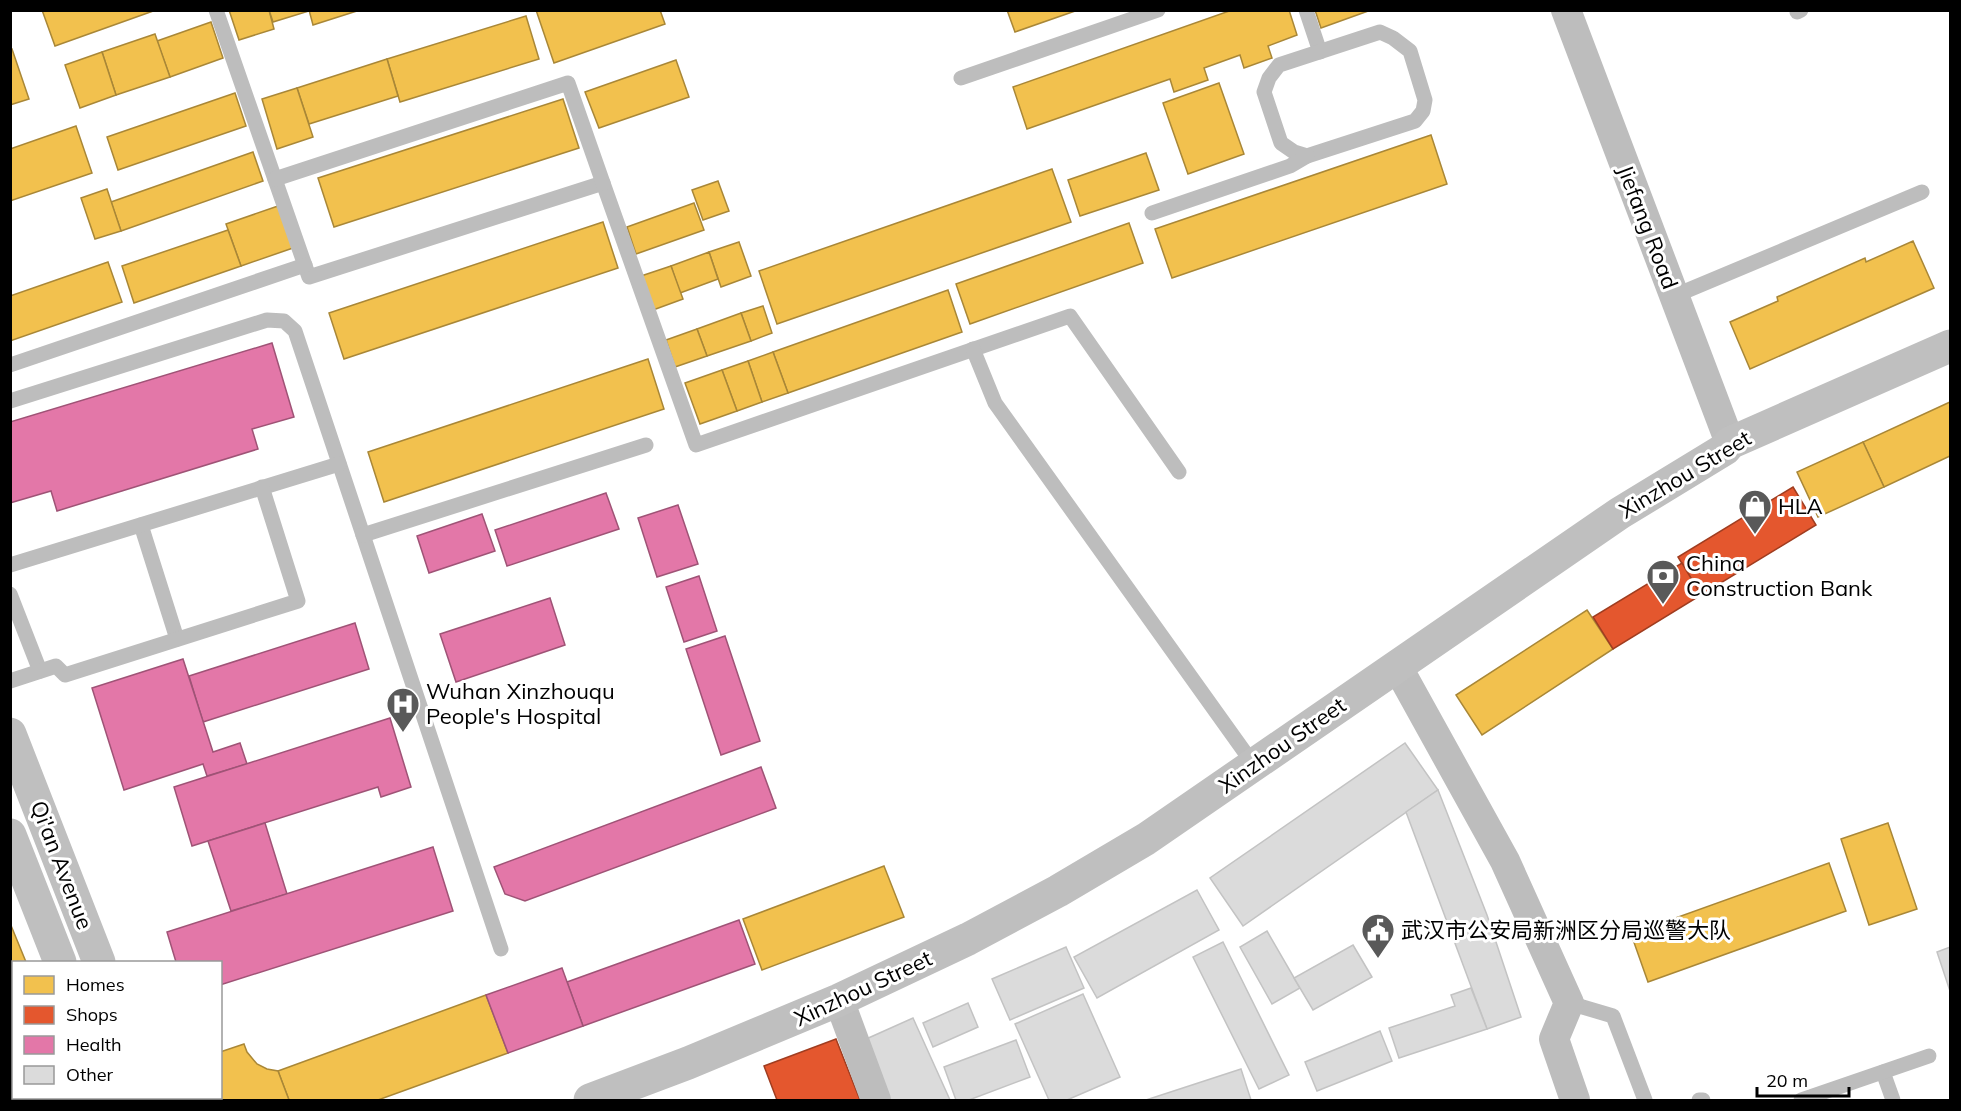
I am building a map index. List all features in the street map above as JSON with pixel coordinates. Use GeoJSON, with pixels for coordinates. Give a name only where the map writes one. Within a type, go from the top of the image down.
{"type":"FeatureCollection","features":[{"type":"Feature","properties":{"kind":"main road","name":"Xinzhou Street"},"geometry":{"type":"LineString","coordinates":[[590,1101],[699,1059],[839,1000],[968,939],[1058,891],[1146,839],[1620,513],[1725,449],[1730,443],[1950,346]]}},
{"type":"Feature","properties":{"kind":"main road","name":"Qi'an Avenue"},"geometry":{"type":"LineString","coordinates":[[10,734],[98,961]]}},
{"type":"Feature","properties":{"kind":"main road","name":"Qi'an Avenue"},"geometry":{"type":"LineString","coordinates":[[10,835],[59,961]]}},
{"type":"Feature","properties":{"kind":"street","name":"Jiefang Road"},"geometry":{"type":"LineString","coordinates":[[1566,10],[1730,443]]}},
{"type":"Feature","properties":{"kind":"street"},"geometry":{"type":"LineString","coordinates":[[1397,666],[1505,861],[1569,1003],[1554,1039],[1575,1101]]}},
{"type":"Feature","properties":{"kind":"street"},"geometry":{"type":"LineString","coordinates":[[839,1000],[876,1101]]}},
{"type":"Feature","properties":{"kind":"lane"},"geometry":{"type":"LineString","coordinates":[[216,10],[309,277],[603,183]]}},
{"type":"Feature","properties":{"kind":"lane"},"geometry":{"type":"LineString","coordinates":[[961,78],[1158,10]]}},
{"type":"Feature","properties":{"kind":"lane"},"geometry":{"type":"LineString","coordinates":[[1306,10],[1320,52]]}},
{"type":"Feature","properties":{"kind":"lane"},"geometry":{"type":"LineString","coordinates":[[1152,213],[1290,166],[1306,156],[1414,121],[1423,111],[1425,100],[1410,51],[1393,38],[1380,32],[1279,65],[1269,78],[1264,92],[1281,143],[1294,152],[1306,156]]}},
{"type":"Feature","properties":{"kind":"lane"},"geometry":{"type":"LineString","coordinates":[[275,179],[568,83],[696,445],[1070,316],[1179,472]]}},
{"type":"Feature","properties":{"kind":"lane"},"geometry":{"type":"LineString","coordinates":[[1674,296],[1922,192]]}},
{"type":"Feature","properties":{"kind":"lane"},"geometry":{"type":"LineString","coordinates":[[10,365],[305,265]]}},
{"type":"Feature","properties":{"kind":"lane"},"geometry":{"type":"LineString","coordinates":[[10,401],[267,320],[284,321],[295,331],[501,949]]}},
{"type":"Feature","properties":{"kind":"lane"},"geometry":{"type":"LineString","coordinates":[[973,350],[995,403],[1254,765]]}},
{"type":"Feature","properties":{"kind":"lane"},"geometry":{"type":"LineString","coordinates":[[363,535],[646,445]]}},
{"type":"Feature","properties":{"kind":"lane"},"geometry":{"type":"LineString","coordinates":[[10,565],[339,464]]}},
{"type":"Feature","properties":{"kind":"lane"},"geometry":{"type":"LineString","coordinates":[[10,681],[56,666],[65,675],[298,601],[262,487]]}},
{"type":"Feature","properties":{"kind":"lane"},"geometry":{"type":"LineString","coordinates":[[141,525],[177,639]]}},
{"type":"Feature","properties":{"kind":"lane"},"geometry":{"type":"LineString","coordinates":[[10,594],[40,671]]}},
{"type":"Feature","properties":{"kind":"lane"},"geometry":{"type":"LineString","coordinates":[[1569,1003],[1613,1016],[1645,1101]]}},
{"type":"Feature","properties":{"kind":"lane"},"geometry":{"type":"LineString","coordinates":[[1802,1101],[1929,1056]]}},
{"type":"Feature","properties":{"kind":"lane"},"geometry":{"type":"LineString","coordinates":[[1883,1072],[1893,1101]]}},
{"type":"Feature","properties":{"kind":"building: Homes"},"geometry":{"type":"Polygon","coordinates":[[[42,10],[156,10],[55,46],[42,10]]]}},
{"type":"Feature","properties":{"kind":"building: Homes"},"geometry":{"type":"Polygon","coordinates":[[[229,10],[269,10],[274,29],[239,40],[229,10]]]}},
{"type":"Feature","properties":{"kind":"building: Homes"},"geometry":{"type":"Polygon","coordinates":[[[269,10],[309,10],[309,11],[273,22],[269,10]]]}},
{"type":"Feature","properties":{"kind":"building: Homes"},"geometry":{"type":"Polygon","coordinates":[[[309,10],[360,10],[313,25],[309,10]]]}},
{"type":"Feature","properties":{"kind":"building: Homes"},"geometry":{"type":"Polygon","coordinates":[[[536,10],[660,10],[665,24],[554,63],[536,10]]]}},
{"type":"Feature","properties":{"kind":"building: Homes"},"geometry":{"type":"Polygon","coordinates":[[[1007,10],[1078,10],[1015,32],[1007,10]]]}},
{"type":"Feature","properties":{"kind":"building: Homes"},"geometry":{"type":"Polygon","coordinates":[[[1232,10],[1289,10],[1297,35],[1268,46],[1272,58],[1244,68],[1240,55],[1204,68],[1208,80],[1174,92],[1170,79],[1027,129],[1013,87],[1232,10]]]}},
{"type":"Feature","properties":{"kind":"building: Homes"},"geometry":{"type":"Polygon","coordinates":[[[1315,10],[1371,10],[1321,28],[1315,10]]]}},
{"type":"Feature","properties":{"kind":"building: Homes"},"geometry":{"type":"Polygon","coordinates":[[[526,16],[539,59],[400,102],[387,59],[526,16]]]}},
{"type":"Feature","properties":{"kind":"building: Homes"},"geometry":{"type":"Polygon","coordinates":[[[211,22],[223,58],[170,77],[157,41],[211,22]]]}},
{"type":"Feature","properties":{"kind":"building: Homes"},"geometry":{"type":"Polygon","coordinates":[[[155,34],[170,77],[116,95],[102,52],[155,34]]]}},
{"type":"Feature","properties":{"kind":"building: Homes"},"geometry":{"type":"Polygon","coordinates":[[[12,49],[29,99],[10,105],[10,50],[12,49]]]}},
{"type":"Feature","properties":{"kind":"building: Homes"},"geometry":{"type":"Polygon","coordinates":[[[102,52],[116,95],[80,108],[65,65],[102,52]]]}},
{"type":"Feature","properties":{"kind":"building: Homes"},"geometry":{"type":"Polygon","coordinates":[[[387,59],[398,96],[309,124],[297,88],[387,59]]]}},
{"type":"Feature","properties":{"kind":"building: Homes"},"geometry":{"type":"Polygon","coordinates":[[[676,60],[689,97],[599,128],[585,92],[676,60]]]}},
{"type":"Feature","properties":{"kind":"building: Homes"},"geometry":{"type":"Polygon","coordinates":[[[1219,83],[1244,154],[1188,174],[1163,103],[1219,83]]]}},
{"type":"Feature","properties":{"kind":"building: Homes"},"geometry":{"type":"Polygon","coordinates":[[[297,88],[313,137],[277,149],[262,99],[297,88]]]}},
{"type":"Feature","properties":{"kind":"building: Homes"},"geometry":{"type":"Polygon","coordinates":[[[235,93],[246,126],[118,170],[107,137],[235,93]]]}},
{"type":"Feature","properties":{"kind":"building: Homes"},"geometry":{"type":"Polygon","coordinates":[[[563,99],[579,148],[334,227],[318,178],[563,99]]]}},
{"type":"Feature","properties":{"kind":"building: Homes"},"geometry":{"type":"Polygon","coordinates":[[[76,126],[92,173],[10,201],[10,149],[76,126]]]}},
{"type":"Feature","properties":{"kind":"building: Homes"},"geometry":{"type":"Polygon","coordinates":[[[1431,135],[1447,184],[1172,278],[1155,229],[1431,135]]]}},
{"type":"Feature","properties":{"kind":"building: Homes"},"geometry":{"type":"Polygon","coordinates":[[[253,152],[263,181],[121,231],[111,202],[253,152]]]}},
{"type":"Feature","properties":{"kind":"building: Homes"},"geometry":{"type":"Polygon","coordinates":[[[1146,153],[1159,190],[1080,216],[1068,180],[1146,153]]]}},
{"type":"Feature","properties":{"kind":"building: Homes"},"geometry":{"type":"Polygon","coordinates":[[[1052,169],[1071,222],[777,324],[759,271],[1052,169]]]}},
{"type":"Feature","properties":{"kind":"building: Homes"},"geometry":{"type":"Polygon","coordinates":[[[718,181],[729,211],[703,220],[692,190],[718,181]]]}},
{"type":"Feature","properties":{"kind":"building: Homes"},"geometry":{"type":"Polygon","coordinates":[[[107,189],[121,231],[95,239],[81,198],[107,189]]]}},
{"type":"Feature","properties":{"kind":"building: Homes"},"geometry":{"type":"Polygon","coordinates":[[[694,203],[704,230],[636,254],[627,227],[694,203]]]}},
{"type":"Feature","properties":{"kind":"building: Homes"},"geometry":{"type":"Polygon","coordinates":[[[278,206],[293,248],[241,266],[226,224],[278,206]]]}},
{"type":"Feature","properties":{"kind":"building: Homes"},"geometry":{"type":"Polygon","coordinates":[[[603,222],[618,268],[344,359],[329,313],[603,222]]]}},
{"type":"Feature","properties":{"kind":"building: Homes"},"geometry":{"type":"Polygon","coordinates":[[[1129,223],[1143,263],[970,324],[956,284],[1129,223]]]}},
{"type":"Feature","properties":{"kind":"building: Homes"},"geometry":{"type":"Polygon","coordinates":[[[228,230],[241,266],[134,303],[122,266],[228,230]]]}},
{"type":"Feature","properties":{"kind":"building: Homes"},"geometry":{"type":"Polygon","coordinates":[[[1913,241],[1934,288],[1750,369],[1730,322],[1778,301],[1777,297],[1865,258],[1866,262],[1913,241]]]}},
{"type":"Feature","properties":{"kind":"building: Homes"},"geometry":{"type":"Polygon","coordinates":[[[739,242],[751,276],[721,287],[709,252],[739,242]]]}},
{"type":"Feature","properties":{"kind":"building: Homes"},"geometry":{"type":"Polygon","coordinates":[[[709,252],[718,279],[680,293],[671,266],[709,252]]]}},
{"type":"Feature","properties":{"kind":"building: Homes"},"geometry":{"type":"Polygon","coordinates":[[[108,262],[122,302],[10,341],[10,296],[108,262]]]}},
{"type":"Feature","properties":{"kind":"building: Homes"},"geometry":{"type":"Polygon","coordinates":[[[671,266],[683,299],[653,310],[641,276],[671,266]]]}},
{"type":"Feature","properties":{"kind":"building: Homes"},"geometry":{"type":"Polygon","coordinates":[[[948,290],[962,332],[788,393],[773,352],[948,290]]]}},
{"type":"Feature","properties":{"kind":"building: Homes"},"geometry":{"type":"Polygon","coordinates":[[[763,306],[772,333],[751,341],[741,313],[763,306]]]}},
{"type":"Feature","properties":{"kind":"building: Homes"},"geometry":{"type":"Polygon","coordinates":[[[741,313],[751,341],[707,356],[697,329],[741,313]]]}},
{"type":"Feature","properties":{"kind":"building: Homes"},"geometry":{"type":"Polygon","coordinates":[[[697,329],[707,356],[675,367],[666,340],[697,329]]]}},
{"type":"Feature","properties":{"kind":"building: Homes"},"geometry":{"type":"Polygon","coordinates":[[[773,352],[788,393],[762,402],[748,361],[773,352]]]}},
{"type":"Feature","properties":{"kind":"building: Homes"},"geometry":{"type":"Polygon","coordinates":[[[648,359],[664,409],[384,502],[368,452],[648,359]]]}},
{"type":"Feature","properties":{"kind":"building: Homes"},"geometry":{"type":"Polygon","coordinates":[[[748,361],[762,402],[737,411],[722,370],[748,361]]]}},
{"type":"Feature","properties":{"kind":"building: Homes"},"geometry":{"type":"Polygon","coordinates":[[[722,370],[737,411],[700,424],[685,383],[722,370]]]}},
{"type":"Feature","properties":{"kind":"building: Homes"},"geometry":{"type":"Polygon","coordinates":[[[1950,402],[1950,456],[1884,487],[1863,442],[1950,402]]]}},
{"type":"Feature","properties":{"kind":"building: Homes"},"geometry":{"type":"Polygon","coordinates":[[[1863,442],[1884,487],[1818,517],[1797,472],[1863,442]]]}},
{"type":"Feature","properties":{"kind":"building: Homes"},"geometry":{"type":"Polygon","coordinates":[[[1587,610],[1613,649],[1482,735],[1456,695],[1587,610]]]}},
{"type":"Feature","properties":{"kind":"building: Homes"},"geometry":{"type":"Polygon","coordinates":[[[1888,823],[1917,909],[1869,925],[1841,839],[1888,823]]]}},
{"type":"Feature","properties":{"kind":"building: Homes"},"geometry":{"type":"Polygon","coordinates":[[[1829,863],[1846,911],[1648,982],[1631,934],[1829,863]]]}},
{"type":"Feature","properties":{"kind":"building: Homes"},"geometry":{"type":"Polygon","coordinates":[[[884,866],[904,917],[762,970],[743,919],[884,866]]]}},
{"type":"Feature","properties":{"kind":"building: Homes"},"geometry":{"type":"Polygon","coordinates":[[[10,923],[26,961],[12,961],[12,1081],[10,1077],[10,923]]]}},
{"type":"Feature","properties":{"kind":"building: Homes"},"geometry":{"type":"Polygon","coordinates":[[[486,995],[508,1053],[378,1100],[289,1100],[278,1071],[486,995]]]}},
{"type":"Feature","properties":{"kind":"building: Homes"},"geometry":{"type":"Polygon","coordinates":[[[244,1044],[247,1052],[257,1064],[278,1071],[289,1100],[201,1100],[222,1099],[222,1051],[244,1044]]]}},
{"type":"Feature","properties":{"kind":"building: Homes"},"geometry":{"type":"Polygon","coordinates":[[[18,1099],[79,1100],[19,1100],[18,1099]]]}},
{"type":"Feature","properties":{"kind":"building: Shops"},"geometry":{"type":"Polygon","coordinates":[[[1793,487],[1816,525],[1701,595],[1678,557],[1793,487]]]}},
{"type":"Feature","properties":{"kind":"building: Shops"},"geometry":{"type":"Polygon","coordinates":[[[1682,563],[1701,595],[1613,649],[1593,617],[1682,563]]]}},
{"type":"Feature","properties":{"kind":"building: Shops"},"geometry":{"type":"Polygon","coordinates":[[[836,1039],[860,1100],[777,1100],[764,1066],[836,1039]]]}},
{"type":"Feature","properties":{"kind":"building: Health"},"geometry":{"type":"Polygon","coordinates":[[[272,343],[294,417],[252,429],[258,449],[57,511],[51,491],[10,503],[10,422],[272,343]]]}},
{"type":"Feature","properties":{"kind":"building: Health"},"geometry":{"type":"Polygon","coordinates":[[[606,493],[619,529],[507,566],[495,530],[606,493]]]}},
{"type":"Feature","properties":{"kind":"building: Health"},"geometry":{"type":"Polygon","coordinates":[[[678,505],[698,564],[657,577],[638,518],[678,505]]]}},
{"type":"Feature","properties":{"kind":"building: Health"},"geometry":{"type":"Polygon","coordinates":[[[482,514],[495,551],[429,573],[417,536],[482,514]]]}},
{"type":"Feature","properties":{"kind":"building: Health"},"geometry":{"type":"Polygon","coordinates":[[[699,576],[717,631],[684,642],[666,587],[699,576]]]}},
{"type":"Feature","properties":{"kind":"building: Health"},"geometry":{"type":"Polygon","coordinates":[[[550,598],[565,645],[456,682],[440,634],[550,598]]]}},
{"type":"Feature","properties":{"kind":"building: Health"},"geometry":{"type":"Polygon","coordinates":[[[355,623],[369,669],[203,722],[189,676],[355,623]]]}},
{"type":"Feature","properties":{"kind":"building: Health"},"geometry":{"type":"Polygon","coordinates":[[[725,636],[760,741],[721,755],[686,649],[725,636]]]}},
{"type":"Feature","properties":{"kind":"building: Health"},"geometry":{"type":"Polygon","coordinates":[[[183,659],[213,752],[240,743],[247,764],[207,776],[203,764],[124,790],[92,688],[183,659]]]}},
{"type":"Feature","properties":{"kind":"building: Health"},"geometry":{"type":"Polygon","coordinates":[[[390,718],[411,787],[381,797],[378,787],[192,846],[174,787],[390,718]]]}},
{"type":"Feature","properties":{"kind":"building: Health"},"geometry":{"type":"Polygon","coordinates":[[[761,767],[776,808],[525,901],[505,894],[494,867],[761,767]]]}},
{"type":"Feature","properties":{"kind":"building: Health"},"geometry":{"type":"Polygon","coordinates":[[[265,823],[287,894],[231,911],[208,841],[265,823]]]}},
{"type":"Feature","properties":{"kind":"building: Health"},"geometry":{"type":"Polygon","coordinates":[[[433,847],[453,911],[222,984],[222,961],[176,961],[167,932],[433,847]]]}},
{"type":"Feature","properties":{"kind":"building: Health"},"geometry":{"type":"Polygon","coordinates":[[[739,920],[755,964],[583,1026],[567,982],[739,920]]]}},
{"type":"Feature","properties":{"kind":"building: Health"},"geometry":{"type":"Polygon","coordinates":[[[562,968],[583,1026],[508,1053],[486,995],[562,968]]]}},
{"type":"Feature","properties":{"kind":"building: Other"},"geometry":{"type":"Polygon","coordinates":[[[1405,743],[1438,790],[1243,926],[1210,878],[1405,743]]]}},
{"type":"Feature","properties":{"kind":"building: Other"},"geometry":{"type":"Polygon","coordinates":[[[1438,790],[1487,915],[1521,1017],[1487,1029],[1406,812],[1438,790]]]}},
{"type":"Feature","properties":{"kind":"building: Other"},"geometry":{"type":"Polygon","coordinates":[[[1197,890],[1219,930],[1097,998],[1074,957],[1197,890]]]}},
{"type":"Feature","properties":{"kind":"building: Other"},"geometry":{"type":"Polygon","coordinates":[[[1267,931],[1300,988],[1272,1004],[1240,947],[1267,931]]]}},
{"type":"Feature","properties":{"kind":"building: Other"},"geometry":{"type":"Polygon","coordinates":[[[1223,942],[1289,1075],[1259,1089],[1193,957],[1223,942]]]}},
{"type":"Feature","properties":{"kind":"building: Other"},"geometry":{"type":"Polygon","coordinates":[[[1353,945],[1372,977],[1313,1010],[1294,978],[1353,945]]]}},
{"type":"Feature","properties":{"kind":"building: Other"},"geometry":{"type":"Polygon","coordinates":[[[1066,947],[1084,988],[1010,1020],[992,979],[1066,947]]]}},
{"type":"Feature","properties":{"kind":"building: Other"},"geometry":{"type":"Polygon","coordinates":[[[1950,947],[1950,991],[1937,952],[1950,947]]]}},
{"type":"Feature","properties":{"kind":"building: Other"},"geometry":{"type":"Polygon","coordinates":[[[1471,988],[1487,1029],[1399,1058],[1389,1028],[1455,1006],[1451,995],[1471,988]]]}},
{"type":"Feature","properties":{"kind":"building: Other"},"geometry":{"type":"Polygon","coordinates":[[[1083,994],[1120,1077],[1067,1100],[1049,1100],[1015,1024],[1083,994]]]}},
{"type":"Feature","properties":{"kind":"building: Other"},"geometry":{"type":"Polygon","coordinates":[[[968,1003],[978,1027],[933,1047],[923,1023],[968,1003]]]}},
{"type":"Feature","properties":{"kind":"building: Other"},"geometry":{"type":"Polygon","coordinates":[[[913,1018],[950,1100],[890,1100],[864,1040],[913,1018]]]}},
{"type":"Feature","properties":{"kind":"building: Other"},"geometry":{"type":"Polygon","coordinates":[[[1380,1031],[1392,1061],[1317,1091],[1305,1062],[1380,1031]]]}},
{"type":"Feature","properties":{"kind":"building: Other"},"geometry":{"type":"Polygon","coordinates":[[[1016,1040],[1030,1077],[969,1100],[956,1100],[944,1067],[1016,1040]]]}},
{"type":"Feature","properties":{"kind":"building: Other"},"geometry":{"type":"Polygon","coordinates":[[[1241,1069],[1251,1100],[1146,1100],[1241,1069]]]}},
{"type":"Feature","properties":{"kind":"place","name":"HLA"},"geometry":{"type":"Point","coordinates":[1755,535]}},
{"type":"Feature","properties":{"kind":"place","name":"China Construction Bank"},"geometry":{"type":"Point","coordinates":[1663,605]}},
{"type":"Feature","properties":{"kind":"place","name":"Wuhan Xinzhouqu People's Hospital"},"geometry":{"type":"Point","coordinates":[403,733]}},
{"type":"Feature","properties":{"kind":"place","name":"武汉市公安局新洲区分局巡警大队"},"geometry":{"type":"Point","coordinates":[1378,959]}}]}
